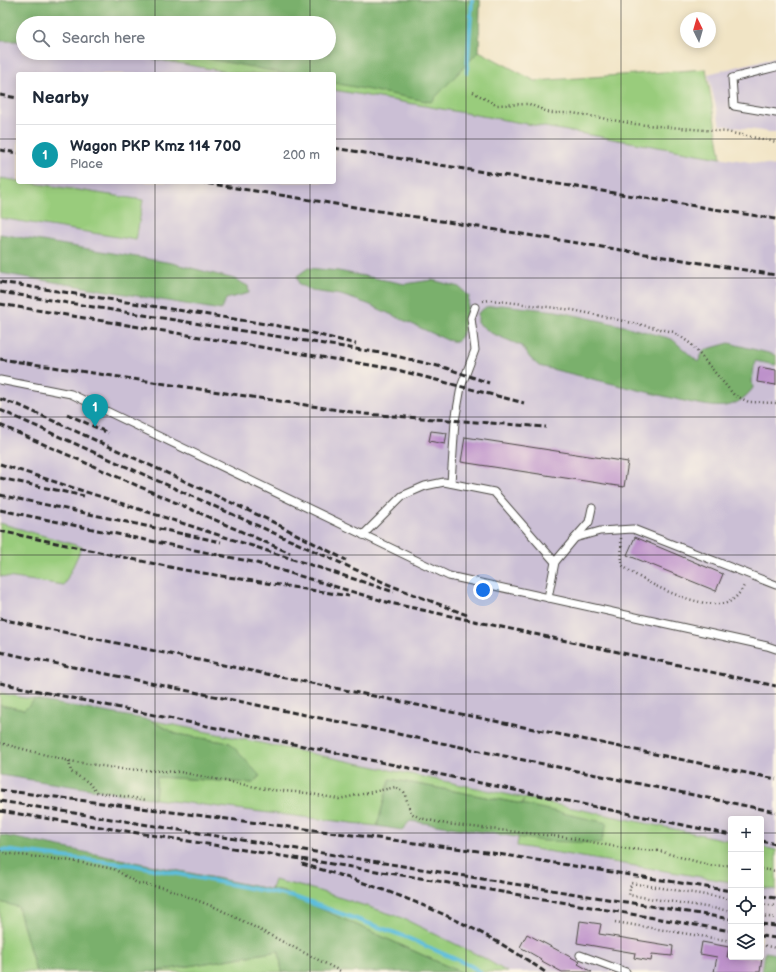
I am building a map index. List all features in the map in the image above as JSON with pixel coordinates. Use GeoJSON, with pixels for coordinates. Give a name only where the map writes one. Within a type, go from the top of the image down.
{"type":"FeatureCollection","features":[{"type":"Feature","properties":{"kind":"lane"},"geometry":{"type":"LineString","coordinates":[[776,67],[732,78],[734,106],[776,113]]}},
{"type":"Feature","properties":{"kind":"lane"},"geometry":{"type":"LineString","coordinates":[[450,483],[455,421],[461,386],[475,350],[471,318],[475,307]]}},
{"type":"Feature","properties":{"kind":"lane"},"geometry":{"type":"LineString","coordinates":[[0,380],[71,394],[449,576],[776,649]]}},
{"type":"Feature","properties":{"kind":"lane"},"geometry":{"type":"LineString","coordinates":[[363,535],[402,496],[425,486],[444,482],[494,492],[555,562]]}},
{"type":"Feature","properties":{"kind":"lane"},"geometry":{"type":"LineString","coordinates":[[548,598],[555,562],[589,522],[592,508]]}},
{"type":"Feature","properties":{"kind":"lane"},"geometry":{"type":"LineString","coordinates":[[575,538],[600,531],[633,529],[776,585]]}},
{"type":"Feature","properties":{"kind":"lane"},"geometry":{"type":"LineString","coordinates":[[580,955],[626,972]]}},
{"type":"Feature","properties":{"kind":"path"},"geometry":{"type":"LineString","coordinates":[[474,92],[496,105],[529,104],[550,113],[573,113],[635,124],[727,132],[776,142]]}},
{"type":"Feature","properties":{"kind":"path"},"geometry":{"type":"LineString","coordinates":[[475,307],[480,302],[490,300],[573,310],[674,332],[691,344],[734,395],[749,402],[776,403]]}},
{"type":"Feature","properties":{"kind":"path"},"geometry":{"type":"LineString","coordinates":[[622,530],[622,565],[632,575],[659,588],[692,600],[715,605],[728,603],[738,595],[751,574]]}},
{"type":"Feature","properties":{"kind":"path"},"geometry":{"type":"LineString","coordinates":[[0,743],[69,761],[122,769],[180,772],[271,790],[307,793],[339,800],[396,787],[404,792],[412,813],[420,818],[446,824],[571,838],[627,849],[659,851],[712,866],[728,865]]}},
{"type":"Feature","properties":{"kind":"path"},"geometry":{"type":"LineString","coordinates":[[69,761],[71,772],[88,782],[96,792],[147,800]]}},
{"type":"Feature","properties":{"kind":"path"},"geometry":{"type":"LineString","coordinates":[[0,851],[3,853],[72,860],[114,869],[137,882],[165,888],[217,908],[342,972]]}},
{"type":"Feature","properties":{"kind":"path"},"geometry":{"type":"LineString","coordinates":[[764,869],[776,871]]}},
{"type":"Feature","properties":{"kind":"path"},"geometry":{"type":"LineString","coordinates":[[728,899],[631,883],[629,895],[728,911]]}},
{"type":"Feature","properties":{"kind":"path"},"geometry":{"type":"LineString","coordinates":[[764,904],[776,906]]}},
{"type":"Feature","properties":{"kind":"path"},"geometry":{"type":"LineString","coordinates":[[764,916],[776,918]]}},
{"type":"Feature","properties":{"kind":"path"},"geometry":{"type":"LineString","coordinates":[[615,922],[728,940]]}},
{"type":"Feature","properties":{"kind":"path"},"geometry":{"type":"LineString","coordinates":[[764,946],[776,948]]}},
{"type":"Feature","properties":{"kind":"shaded area"},"geometry":{"type":"Polygon","coordinates":[[[0,39],[16,40],[16,60],[215,60],[278,72],[16,72],[16,184],[336,184],[336,83],[724,158],[776,166],[776,954],[765,952],[764,959],[764,816],[728,816],[728,960],[764,960],[762,972],[460,972],[284,892],[0,835],[0,39]]]}},
{"type":"Feature","properties":{"kind":"shaded area"},"geometry":{"type":"Polygon","coordinates":[[[776,57],[776,133],[720,125],[708,74],[776,57]]]}},
{"type":"Feature","properties":{"kind":"green space"},"geometry":{"type":"Polygon","coordinates":[[[0,0],[480,0],[479,51],[535,81],[706,69],[721,158],[336,90],[336,72],[229,72],[160,60],[336,60],[336,16],[16,16],[0,0]]]}},
{"type":"Feature","properties":{"kind":"green space"},"geometry":{"type":"Polygon","coordinates":[[[0,0],[480,0],[479,51],[431,102],[336,83],[336,72],[278,72],[215,60],[336,60],[336,16],[16,16],[16,41],[0,41],[0,0]]]}},
{"type":"Feature","properties":{"kind":"green space"},"geometry":{"type":"Polygon","coordinates":[[[0,178],[16,180],[16,184],[39,184],[143,200],[136,240],[0,218],[0,178]]]}},
{"type":"Feature","properties":{"kind":"green space"},"geometry":{"type":"Polygon","coordinates":[[[0,234],[172,263],[234,279],[248,286],[249,293],[226,299],[221,310],[0,273],[0,234]]]}},
{"type":"Feature","properties":{"kind":"green space"},"geometry":{"type":"Polygon","coordinates":[[[308,268],[338,271],[405,284],[432,280],[459,287],[469,296],[464,330],[457,342],[447,340],[368,304],[341,295],[312,291],[299,284],[297,276],[308,268]]]}},
{"type":"Feature","properties":{"kind":"green space"},"geometry":{"type":"Polygon","coordinates":[[[501,305],[556,311],[624,326],[672,339],[698,362],[704,350],[729,343],[776,355],[776,365],[755,361],[752,381],[753,388],[746,396],[731,405],[715,406],[688,402],[539,366],[530,358],[522,346],[491,333],[478,323],[478,313],[486,307],[501,305]]]}},
{"type":"Feature","properties":{"kind":"green space"},"geometry":{"type":"Polygon","coordinates":[[[0,523],[82,547],[64,585],[0,576],[0,523]]]}},
{"type":"Feature","properties":{"kind":"green space"},"geometry":{"type":"Polygon","coordinates":[[[0,693],[35,700],[24,710],[0,705],[0,693]]]}},
{"type":"Feature","properties":{"kind":"green space"},"geometry":{"type":"Polygon","coordinates":[[[35,700],[150,720],[176,734],[230,743],[260,776],[253,783],[157,777],[155,799],[0,775],[0,705],[24,710],[35,700]]]}},
{"type":"Feature","properties":{"kind":"green space"},"geometry":{"type":"Polygon","coordinates":[[[150,720],[728,840],[728,881],[517,846],[524,800],[522,804],[390,779],[377,826],[155,799],[157,777],[253,783],[230,743],[176,734],[150,720]]]}},
{"type":"Feature","properties":{"kind":"green space"},"geometry":{"type":"Polygon","coordinates":[[[390,779],[517,803],[607,823],[601,843],[543,841],[410,821],[402,830],[377,826],[390,779]]]}},
{"type":"Feature","properties":{"kind":"green space"},"geometry":{"type":"Polygon","coordinates":[[[0,835],[284,892],[460,972],[282,972],[279,951],[152,972],[36,972],[18,907],[0,902],[0,835]]]}},
{"type":"Feature","properties":{"kind":"green space"},"geometry":{"type":"Polygon","coordinates":[[[764,848],[776,850],[776,890],[764,888],[764,848]]]}},
{"type":"Feature","properties":{"kind":"green space"},"geometry":{"type":"Polygon","coordinates":[[[274,880],[316,890],[400,917],[484,958],[507,972],[460,972],[284,892],[271,889],[274,880]]]}},
{"type":"Feature","properties":{"kind":"green space"},"geometry":{"type":"Polygon","coordinates":[[[0,902],[18,906],[36,972],[0,972],[0,902]]]}},
{"type":"Feature","properties":{"kind":"green space"},"geometry":{"type":"Polygon","coordinates":[[[279,951],[282,972],[152,972],[279,951]]]}},
{"type":"Feature","properties":{"kind":"green space"},"geometry":{"type":"Polygon","coordinates":[[[765,952],[776,954],[776,972],[762,972],[765,952]]]}},
{"type":"Feature","properties":{"kind":"building"},"geometry":{"type":"Polygon","coordinates":[[[759,367],[776,370],[776,385],[757,382],[759,367]]]}},
{"type":"Feature","properties":{"kind":"building"},"geometry":{"type":"Polygon","coordinates":[[[431,431],[447,433],[445,444],[429,441],[431,431]]]}},
{"type":"Feature","properties":{"kind":"building"},"geometry":{"type":"Polygon","coordinates":[[[465,437],[628,462],[624,487],[461,462],[465,437]]]}},
{"type":"Feature","properties":{"kind":"building"},"geometry":{"type":"Polygon","coordinates":[[[635,537],[723,574],[716,591],[627,555],[635,537]]]}},
{"type":"Feature","properties":{"kind":"building"},"geometry":{"type":"Polygon","coordinates":[[[580,921],[601,924],[599,934],[673,946],[672,956],[652,954],[651,961],[634,958],[635,953],[577,943],[580,921]]]}},
{"type":"Feature","properties":{"kind":"building"},"geometry":{"type":"Polygon","coordinates":[[[527,934],[580,962],[578,964],[592,972],[562,972],[540,960],[541,959],[520,947],[527,934]]]}},
{"type":"Feature","properties":{"kind":"building"},"geometry":{"type":"Polygon","coordinates":[[[702,942],[728,947],[728,960],[762,960],[760,972],[714,972],[717,957],[700,954],[702,942]]]}},
{"type":"Feature","properties":{"kind":"waterway"},"geometry":{"type":"LineString","coordinates":[[467,73],[472,0]]}},
{"type":"Feature","properties":{"kind":"waterway"},"geometry":{"type":"LineString","coordinates":[[3,850],[133,865],[294,897],[401,935],[471,966],[480,972]]}},
{"type":"Feature","properties":{"kind":"railway"},"geometry":{"type":"LineString","coordinates":[[0,95],[16,98]]}},
{"type":"Feature","properties":{"kind":"railway"},"geometry":{"type":"LineString","coordinates":[[336,148],[776,219]]}},
{"type":"Feature","properties":{"kind":"railway"},"geometry":{"type":"LineString","coordinates":[[0,150],[16,153]]}},
{"type":"Feature","properties":{"kind":"railway"},"geometry":{"type":"LineString","coordinates":[[211,184],[776,275]]}},
{"type":"Feature","properties":{"kind":"railway"},"geometry":{"type":"LineString","coordinates":[[0,282],[291,328],[356,344]]}},
{"type":"Feature","properties":{"kind":"railway"},"geometry":{"type":"LineString","coordinates":[[0,292],[387,354],[446,368],[489,383]]}},
{"type":"Feature","properties":{"kind":"railway"},"geometry":{"type":"LineString","coordinates":[[0,304],[394,369],[524,403]]}},
{"type":"Feature","properties":{"kind":"railway"},"geometry":{"type":"LineString","coordinates":[[0,359],[365,414],[546,427]]}},
{"type":"Feature","properties":{"kind":"railway"},"geometry":{"type":"LineString","coordinates":[[0,399],[21,406],[269,520],[346,560]]}},
{"type":"Feature","properties":{"kind":"railway"},"geometry":{"type":"LineString","coordinates":[[0,410],[392,586],[467,615]]}},
{"type":"Feature","properties":{"kind":"railway"},"geometry":{"type":"LineString","coordinates":[[67,414],[108,433]]}},
{"type":"Feature","properties":{"kind":"railway"},"geometry":{"type":"LineString","coordinates":[[0,425],[290,553]]}},
{"type":"Feature","properties":{"kind":"railway"},"geometry":{"type":"LineString","coordinates":[[0,464],[394,592]]}},
{"type":"Feature","properties":{"kind":"railway"},"geometry":{"type":"LineString","coordinates":[[0,478],[84,496]]}},
{"type":"Feature","properties":{"kind":"railway"},"geometry":{"type":"LineString","coordinates":[[0,495],[221,542]]}},
{"type":"Feature","properties":{"kind":"railway"},"geometry":{"type":"LineString","coordinates":[[0,510],[253,562],[390,603],[776,686]]}},
{"type":"Feature","properties":{"kind":"railway"},"geometry":{"type":"LineString","coordinates":[[0,531],[184,570],[349,596]]}},
{"type":"Feature","properties":{"kind":"railway"},"geometry":{"type":"LineString","coordinates":[[0,619],[776,779]]}},
{"type":"Feature","properties":{"kind":"railway"},"geometry":{"type":"LineString","coordinates":[[0,652],[776,812]]}},
{"type":"Feature","properties":{"kind":"railway"},"geometry":{"type":"LineString","coordinates":[[0,683],[728,834]]}},
{"type":"Feature","properties":{"kind":"railway"},"geometry":{"type":"LineString","coordinates":[[0,790],[486,852],[728,891]]}},
{"type":"Feature","properties":{"kind":"railway"},"geometry":{"type":"LineString","coordinates":[[0,801],[728,919]]}},
{"type":"Feature","properties":{"kind":"railway"},"geometry":{"type":"LineString","coordinates":[[0,811],[420,878],[728,930]]}},
{"type":"Feature","properties":{"kind":"railway"},"geometry":{"type":"LineString","coordinates":[[764,842],[776,844]]}},
{"type":"Feature","properties":{"kind":"railway"},"geometry":{"type":"LineString","coordinates":[[302,864],[334,873],[397,895],[458,921],[517,953],[545,972]]}},
{"type":"Feature","properties":{"kind":"railway"},"geometry":{"type":"LineString","coordinates":[[764,896],[776,898]]}},
{"type":"Feature","properties":{"kind":"railway"},"geometry":{"type":"LineString","coordinates":[[764,924],[776,926]]}},
{"type":"Feature","properties":{"kind":"railway"},"geometry":{"type":"LineString","coordinates":[[764,936],[776,938]]}},
{"type":"Feature","properties":{"kind":"place","name":"Wagon PKP Kmz 114 700"},"geometry":{"type":"Point","coordinates":[95,427]}}]}
